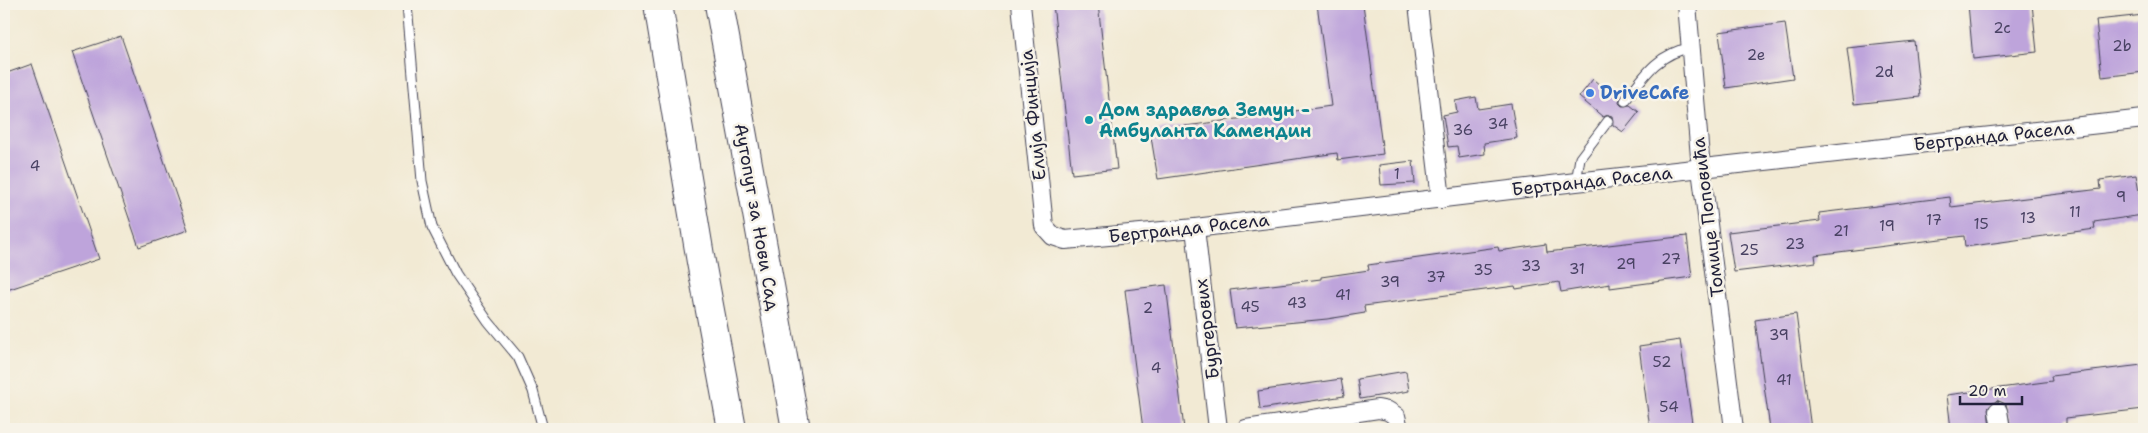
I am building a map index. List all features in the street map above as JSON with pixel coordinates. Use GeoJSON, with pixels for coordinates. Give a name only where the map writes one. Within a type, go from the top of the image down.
{"type":"FeatureCollection","features":[{"type":"Feature","properties":{"kind":"main road"},"geometry":{"type":"LineString","coordinates":[[658,4],[702,270],[732,429]]}},
{"type":"Feature","properties":{"kind":"main road","name":"Аутопут за Нови Сад"},"geometry":{"type":"LineString","coordinates":[[719,4],[796,429]]}},
{"type":"Feature","properties":{"kind":"street","name":"Елија Финција"},"geometry":{"type":"LineString","coordinates":[[1020,4],[1044,226]]}},
{"type":"Feature","properties":{"kind":"street"},"geometry":{"type":"LineString","coordinates":[[1418,4],[1441,199]]}},
{"type":"Feature","properties":{"kind":"street","name":"Томице Поповића"},"geometry":{"type":"LineString","coordinates":[[1687,4],[1701,169],[1734,429]]}},
{"type":"Feature","properties":{"kind":"street","name":"Бертранда Расела"},"geometry":{"type":"LineString","coordinates":[[1044,226],[1053,236],[1065,240],[1195,228],[1576,182],[2144,119]]}},
{"type":"Feature","properties":{"kind":"street","name":"Бургерових"},"geometry":{"type":"LineString","coordinates":[[1195,228],[1218,429]]}},
{"type":"Feature","properties":{"kind":"street"},"geometry":{"type":"LineString","coordinates":[[1246,429],[1378,409],[1388,410],[1396,416],[1400,429]]}},
{"type":"Feature","properties":{"kind":"street"},"geometry":{"type":"LineString","coordinates":[[1998,411],[2001,429]]}},
{"type":"Feature","properties":{"kind":"lane"},"geometry":{"type":"LineString","coordinates":[[408,4],[422,181],[432,226],[456,274],[488,321],[518,357],[533,392],[543,429]]}},
{"type":"Feature","properties":{"kind":"lane"},"geometry":{"type":"LineString","coordinates":[[1625,101],[1662,58],[1672,52],[1691,48]]}},
{"type":"Feature","properties":{"kind":"lane"},"geometry":{"type":"LineString","coordinates":[[1576,182],[1580,158],[1608,121]]}},
{"type":"Feature","properties":{"kind":"building","name":"Дом здравља Земун - Амбуланта Камендин"},"geometry":{"type":"Polygon","coordinates":[[[1053,4],[1098,4],[1117,169],[1072,174],[1053,4]]]}},
{"type":"Feature","properties":{"kind":"building"},"geometry":{"type":"Polygon","coordinates":[[[1317,4],[1363,4],[1383,154],[1338,160],[1337,153],[1158,179],[1150,131],[1331,106],[1317,4]]]}},
{"type":"Feature","properties":{"kind":"building"},"geometry":{"type":"Polygon","coordinates":[[[1968,4],[2032,4],[2037,52],[1973,59],[1968,4]]]}},
{"type":"Feature","properties":{"kind":"building"},"geometry":{"type":"Polygon","coordinates":[[[2144,15],[2144,72],[2102,77],[2096,20],[2144,15]]]}},
{"type":"Feature","properties":{"kind":"building"},"geometry":{"type":"Polygon","coordinates":[[[1785,23],[1793,78],[1726,88],[1719,32],[1785,23]]]}},
{"type":"Feature","properties":{"kind":"building"},"geometry":{"type":"Polygon","coordinates":[[[121,36],[188,230],[139,247],[72,52],[121,36]]]}},
{"type":"Feature","properties":{"kind":"building"},"geometry":{"type":"Polygon","coordinates":[[[1914,41],[1920,97],[1854,104],[1847,48],[1914,41]]]}},
{"type":"Feature","properties":{"kind":"building"},"geometry":{"type":"Polygon","coordinates":[[[32,64],[99,259],[4,291],[4,74],[32,64]]]}},
{"type":"Feature","properties":{"kind":"building"},"geometry":{"type":"Polygon","coordinates":[[[1593,79],[1603,88],[1605,85],[1620,97],[1619,103],[1622,106],[1630,105],[1639,112],[1623,132],[1613,125],[1612,116],[1603,117],[1579,97],[1593,79]]]}},
{"type":"Feature","properties":{"kind":"building"},"geometry":{"type":"Polygon","coordinates":[[[1476,97],[1478,109],[1511,104],[1517,138],[1484,143],[1485,154],[1459,158],[1457,146],[1448,147],[1443,115],[1457,112],[1455,101],[1476,97]]]}},
{"type":"Feature","properties":{"kind":"building"},"geometry":{"type":"Polygon","coordinates":[[[1413,161],[1415,183],[1381,185],[1379,165],[1413,161]]]}},
{"type":"Feature","properties":{"kind":"building"},"geometry":{"type":"Polygon","coordinates":[[[2136,175],[2143,215],[2094,222],[2095,229],[1965,247],[1964,236],[1815,255],[1816,262],[1734,272],[1728,232],[1820,221],[1819,213],[1950,197],[1951,207],[2101,189],[2100,180],[2136,175]]]}},
{"type":"Feature","properties":{"kind":"building"},"geometry":{"type":"Polygon","coordinates":[[[1687,236],[1692,277],[1610,288],[1610,284],[1561,292],[1559,282],[1516,289],[1515,286],[1364,306],[1365,313],[1327,319],[1235,328],[1230,290],[1321,279],[1321,277],[1369,270],[1368,265],[1498,247],[1499,251],[1546,244],[1547,252],[1687,236]]]}},
{"type":"Feature","properties":{"kind":"building"},"geometry":{"type":"Polygon","coordinates":[[[1166,285],[1184,429],[1143,429],[1125,290],[1166,285]]]}},
{"type":"Feature","properties":{"kind":"building"},"geometry":{"type":"Polygon","coordinates":[[[1796,314],[1811,429],[1770,429],[1755,320],[1796,314]]]}},
{"type":"Feature","properties":{"kind":"building"},"geometry":{"type":"Polygon","coordinates":[[[1680,340],[1692,423],[1650,429],[1639,346],[1680,340]]]}},
{"type":"Feature","properties":{"kind":"building"},"geometry":{"type":"Polygon","coordinates":[[[2142,365],[2144,409],[2066,418],[2066,425],[2011,429],[2006,405],[1997,400],[1988,408],[1990,429],[1951,429],[1947,395],[2052,381],[2051,376],[2142,365]]]}},
{"type":"Feature","properties":{"kind":"building"},"geometry":{"type":"Polygon","coordinates":[[[1406,371],[1409,391],[1360,399],[1357,379],[1406,371]]]}},
{"type":"Feature","properties":{"kind":"building"},"geometry":{"type":"Polygon","coordinates":[[[1341,379],[1344,396],[1260,409],[1258,391],[1341,379]]]}},
{"type":"Feature","properties":{"kind":"place","name":"DriveCafe"},"geometry":{"type":"Point","coordinates":[1590,93]}},
{"type":"Feature","properties":{"kind":"place","name":"Дом здравља Земун - Амбуланта Камендин"},"geometry":{"type":"Point","coordinates":[1089,120]}}]}
